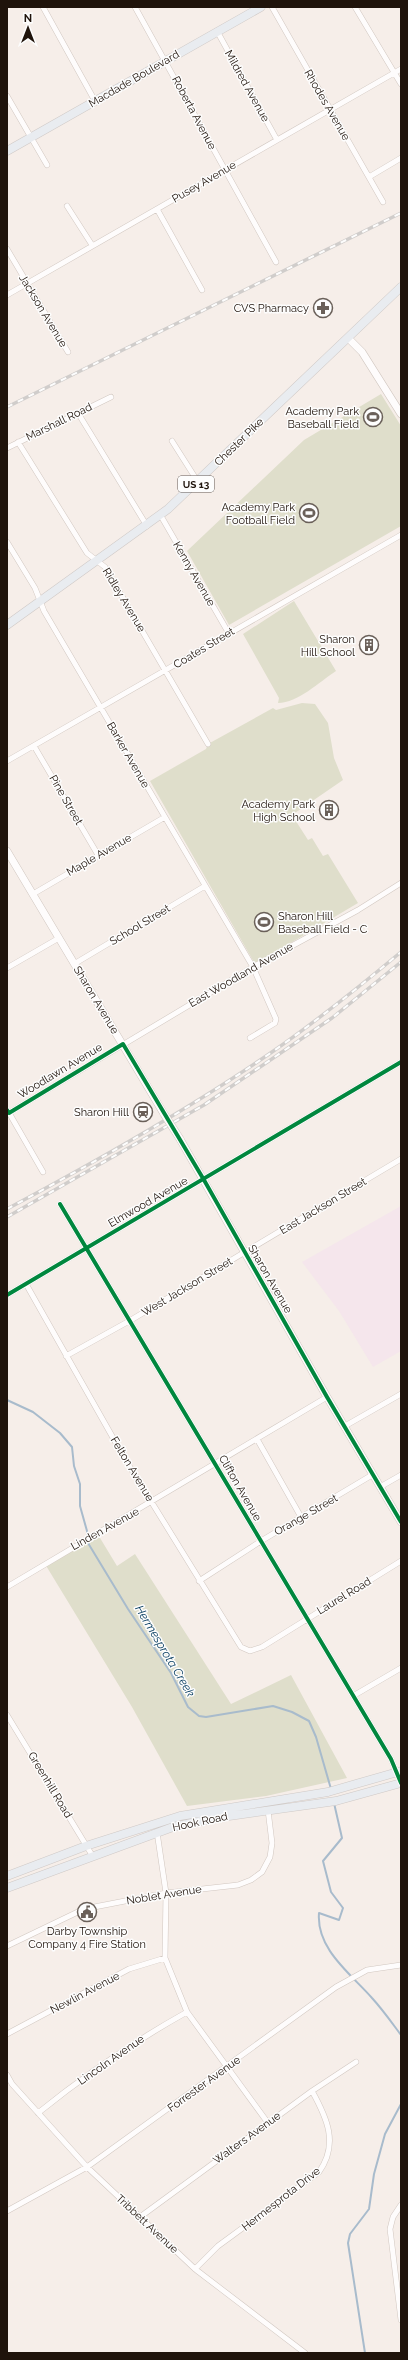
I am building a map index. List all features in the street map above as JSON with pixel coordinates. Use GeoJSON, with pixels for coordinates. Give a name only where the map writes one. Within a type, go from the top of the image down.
{"type":"FeatureCollection","features":[{"type":"Feature","properties":{"kind":"main road","name":"Macdade Boulevard"},"geometry":{"type":"LineString","coordinates":[[7,151],[165,60],[261,7]]}},
{"type":"Feature","properties":{"kind":"main road","name":"Chester Pike"},"geometry":{"type":"LineString","coordinates":[[7,625],[161,516],[400,290]]}},
{"type":"Feature","properties":{"kind":"main road","name":"Hook Road"},"geometry":{"type":"LineString","coordinates":[[7,1876],[86,1846],[180,1816],[331,1792],[399,1772]]}},
{"type":"Feature","properties":{"kind":"main road","name":"Hook Road"},"geometry":{"type":"LineString","coordinates":[[7,1888],[157,1832],[216,1818],[333,1801],[401,1783]]}},
{"type":"Feature","properties":{"kind":"street"},"geometry":{"type":"LineString","coordinates":[[43,7],[96,101]]}},
{"type":"Feature","properties":{"kind":"street","name":"Roberta Avenue"},"geometry":{"type":"LineString","coordinates":[[135,7],[276,262]]}},
{"type":"Feature","properties":{"kind":"street","name":"Rhodes Avenue"},"geometry":{"type":"LineString","coordinates":[[272,7],[383,202]]}},
{"type":"Feature","properties":{"kind":"street"},"geometry":{"type":"LineString","coordinates":[[355,7],[401,84]]}},
{"type":"Feature","properties":{"kind":"street","name":"Mildred Avenue"},"geometry":{"type":"LineString","coordinates":[[217,31],[277,140]]}},
{"type":"Feature","properties":{"kind":"street","name":"Pusey Avenue"},"geometry":{"type":"LineString","coordinates":[[7,295],[401,69]]}},
{"type":"Feature","properties":{"kind":"street"},"geometry":{"type":"LineString","coordinates":[[7,96],[47,165]]}},
{"type":"Feature","properties":{"kind":"street"},"geometry":{"type":"LineString","coordinates":[[369,177],[401,158]]}},
{"type":"Feature","properties":{"kind":"street"},"geometry":{"type":"LineString","coordinates":[[67,206],[92,245]]}},
{"type":"Feature","properties":{"kind":"street"},"geometry":{"type":"LineString","coordinates":[[157,209],[202,290]]}},
{"type":"Feature","properties":{"kind":"street","name":"Jackson Avenue"},"geometry":{"type":"LineString","coordinates":[[7,250],[68,352]]}},
{"type":"Feature","properties":{"kind":"street"},"geometry":{"type":"LineString","coordinates":[[348,338],[362,352],[401,414]]}},
{"type":"Feature","properties":{"kind":"street","name":"Marshall Road"},"geometry":{"type":"LineString","coordinates":[[7,448],[111,396]]}},
{"type":"Feature","properties":{"kind":"street"},"geometry":{"type":"LineString","coordinates":[[78,413],[147,526]]}},
{"type":"Feature","properties":{"kind":"street","name":"Ridley Avenue"},"geometry":{"type":"LineString","coordinates":[[18,442],[87,553],[105,567],[208,744]]}},
{"type":"Feature","properties":{"kind":"street"},"geometry":{"type":"LineString","coordinates":[[172,442],[198,482]]}},
{"type":"Feature","properties":{"kind":"street","name":"Kenny Avenue"},"geometry":{"type":"LineString","coordinates":[[161,516],[228,632]]}},
{"type":"Feature","properties":{"kind":"street","name":"Coates Street"},"geometry":{"type":"LineString","coordinates":[[7,761],[100,706],[166,671],[228,632],[401,534]]}},
{"type":"Feature","properties":{"kind":"street","name":"Barker Avenue"},"geometry":{"type":"LineString","coordinates":[[7,542],[35,588],[41,602],[164,817],[253,967],[276,1020],[275,1023],[250,1038]]}},
{"type":"Feature","properties":{"kind":"street","name":"Pine Street"},"geometry":{"type":"LineString","coordinates":[[34,746],[98,855]]}},
{"type":"Feature","properties":{"kind":"street","name":"Maple Avenue"},"geometry":{"type":"LineString","coordinates":[[33,894],[164,817]]}},
{"type":"Feature","properties":{"kind":"street","name":"Sharon Avenue"},"geometry":{"type":"LineString","coordinates":[[7,851],[180,1139],[372,1475],[401,1522]]}},
{"type":"Feature","properties":{"kind":"street","name":"East Woodland Avenue"},"geometry":{"type":"LineString","coordinates":[[123,1044],[253,967],[358,910],[401,883]]}},
{"type":"Feature","properties":{"kind":"street","name":"School Street"},"geometry":{"type":"LineString","coordinates":[[74,964],[205,886]]}},
{"type":"Feature","properties":{"kind":"street"},"geometry":{"type":"LineString","coordinates":[[7,968],[59,938]]}},
{"type":"Feature","properties":{"kind":"street","name":"Woodlawn Avenue"},"geometry":{"type":"LineString","coordinates":[[8,1112],[123,1044]]}},
{"type":"Feature","properties":{"kind":"street","name":"Elmwood Avenue"},"geometry":{"type":"LineString","coordinates":[[7,1295],[88,1249],[401,1062]]}},
{"type":"Feature","properties":{"kind":"street"},"geometry":{"type":"LineString","coordinates":[[8,1112],[44,1172]]}},
{"type":"Feature","properties":{"kind":"street","name":"East Jackson Street"},"geometry":{"type":"LineString","coordinates":[[244,1252],[401,1159]]}},
{"type":"Feature","properties":{"kind":"street","name":"Clifton Avenue"},"geometry":{"type":"LineString","coordinates":[[60,1204],[131,1320],[399,1772],[401,1783]]}},
{"type":"Feature","properties":{"kind":"street","name":"West Jackson Street"},"geometry":{"type":"LineString","coordinates":[[66,1356],[131,1320],[244,1252]]}},
{"type":"Feature","properties":{"kind":"street","name":"Felton Avenue"},"geometry":{"type":"LineString","coordinates":[[26,1284],[66,1356],[199,1581],[234,1639],[244,1649]]}},
{"type":"Feature","properties":{"kind":"street"},"geometry":{"type":"LineString","coordinates":[[345,1426],[401,1394]]}},
{"type":"Feature","properties":{"kind":"street","name":"Linden Avenue"},"geometry":{"type":"LineString","coordinates":[[7,1587],[78,1543],[152,1502],[327,1397]]}},
{"type":"Feature","properties":{"kind":"street"},"geometry":{"type":"LineString","coordinates":[[257,1439],[301,1517]]}},
{"type":"Feature","properties":{"kind":"street","name":"Orange Street"},"geometry":{"type":"LineString","coordinates":[[199,1581],[261,1541],[372,1475]]}},
{"type":"Feature","properties":{"kind":"street"},"geometry":{"type":"LineString","coordinates":[[380,1487],[401,1475]]}},
{"type":"Feature","properties":{"kind":"street","name":"Laurel Road"},"geometry":{"type":"LineString","coordinates":[[244,1649],[250,1651],[262,1646],[401,1561]]}},
{"type":"Feature","properties":{"kind":"street"},"geometry":{"type":"LineString","coordinates":[[353,1696],[401,1668]]}},
{"type":"Feature","properties":{"kind":"street","name":"Greenhill Road"},"geometry":{"type":"LineString","coordinates":[[7,1715],[92,1855]]}},
{"type":"Feature","properties":{"kind":"street","name":"Noblet Avenue"},"geometry":{"type":"LineString","coordinates":[[7,1946],[84,1909],[166,1893],[238,1885],[257,1876],[266,1868],[272,1850],[268,1810]]}},
{"type":"Feature","properties":{"kind":"street"},"geometry":{"type":"LineString","coordinates":[[157,1832],[166,1893],[166,1958],[187,2012],[226,2068],[268,2123]]}},
{"type":"Feature","properties":{"kind":"street","name":"Newlin Avenue"},"geometry":{"type":"LineString","coordinates":[[7,2034],[128,1969],[166,1958]]}},
{"type":"Feature","properties":{"kind":"street","name":"Forrester Avenue"},"geometry":{"type":"LineString","coordinates":[[7,2211],[87,2168],[336,1987],[367,1970],[401,1965]]}},
{"type":"Feature","properties":{"kind":"street","name":"Lincoln Avenue"},"geometry":{"type":"LineString","coordinates":[[38,2113],[63,2093],[152,2032],[187,2012]]}},
{"type":"Feature","properties":{"kind":"street","name":"Walters Avenue"},"geometry":{"type":"LineString","coordinates":[[140,2217],[312,2090],[356,2062]]}},
{"type":"Feature","properties":{"kind":"street","name":"Tribbett Avenue"},"geometry":{"type":"LineString","coordinates":[[7,2075],[38,2113],[87,2168],[195,2269],[305,2353]]}},
{"type":"Feature","properties":{"kind":"street","name":"Hermesprota Drive"},"geometry":{"type":"LineString","coordinates":[[195,2269],[218,2246],[319,2172],[326,2162],[330,2132],[324,2112],[312,2090]]}},
{"type":"Feature","properties":{"kind":"street"},"geometry":{"type":"LineString","coordinates":[[401,2205],[393,2217],[390,2229],[401,2320]]}},
{"type":"Feature","properties":{"kind":"shaded area"},"geometry":{"type":"Polygon","coordinates":[[[401,1206],[401,1351],[373,1367],[339,1311],[302,1262],[401,1206]]]}},
{"type":"Feature","properties":{"kind":"green space"},"geometry":{"type":"Polygon","coordinates":[[[381,394],[401,426],[401,526],[229,625],[187,551],[304,440],[381,394]]]}},
{"type":"Feature","properties":{"kind":"green space"},"geometry":{"type":"Polygon","coordinates":[[[294,601],[336,671],[301,696],[293,700],[278,703],[279,698],[243,634],[294,601]]]}},
{"type":"Feature","properties":{"kind":"green space"},"geometry":{"type":"Polygon","coordinates":[[[302,703],[315,704],[328,723],[334,758],[343,780],[292,815],[308,840],[312,838],[323,856],[328,854],[358,903],[255,964],[150,781],[206,749],[208,744],[273,708],[276,710],[302,703]]]}},
{"type":"Feature","properties":{"kind":"green space"},"geometry":{"type":"Polygon","coordinates":[[[97,1533],[117,1566],[135,1554],[231,1704],[291,1675],[347,1778],[266,1796],[187,1806],[132,1707],[45,1564],[97,1533]]]}},
{"type":"Feature","properties":{"kind":"waterway","name":"Hermesprota Creek"},"geometry":{"type":"LineString","coordinates":[[7,1400],[33,1412],[60,1433],[72,1447],[74,1466],[80,1484],[80,1506],[87,1531],[88,1543],[128,1609],[171,1673],[188,1707],[199,1716],[206,1717],[273,1706],[292,1712],[309,1721],[316,1737],[331,1789]]}},
{"type":"Feature","properties":{"kind":"waterway","name":"Hermesprota Creek"},"geometry":{"type":"LineString","coordinates":[[334,1803],[342,1838],[323,1861],[331,1892],[343,1908],[339,1920],[319,1913],[323,1938],[336,1960],[364,1989],[401,2035]]}},
{"type":"Feature","properties":{"kind":"waterway","name":"Hermesprota Creek"},"geometry":{"type":"LineString","coordinates":[[365,2353],[348,2243],[350,2234],[369,2209],[374,2174],[385,2134],[401,2104]]}},
{"type":"Feature","properties":{"kind":"railway"},"geometry":{"type":"LineString","coordinates":[[7,407],[401,213]]}},
{"type":"Feature","properties":{"kind":"railway"},"geometry":{"type":"LineString","coordinates":[[7,1209],[142,1134],[208,1094],[322,1016],[401,952]]}},
{"type":"Feature","properties":{"kind":"railway"},"geometry":{"type":"LineString","coordinates":[[7,1217],[204,1105],[332,1018],[401,962]]}},
{"type":"Feature","properties":{"kind":"cycle path"},"geometry":{"type":"LineString","coordinates":[[7,1110],[9,1113],[123,1044],[204,1180],[327,1397],[401,1522]]}},
{"type":"Feature","properties":{"kind":"cycle path"},"geometry":{"type":"LineString","coordinates":[[7,1295],[401,1062]]}},
{"type":"Feature","properties":{"kind":"cycle path"},"geometry":{"type":"LineString","coordinates":[[60,1204],[391,1759],[401,1783]]}},
{"type":"Feature","properties":{"kind":"place","name":"CVS Pharmacy"},"geometry":{"type":"Point","coordinates":[323,308]}},
{"type":"Feature","properties":{"kind":"place","name":"Academy Park Baseball Field"},"geometry":{"type":"Point","coordinates":[373,417]}},
{"type":"Feature","properties":{"kind":"place","name":"Academy Park Football Field"},"geometry":{"type":"Point","coordinates":[309,513]}},
{"type":"Feature","properties":{"kind":"place","name":"Sharon Hill School"},"geometry":{"type":"Point","coordinates":[369,645]}},
{"type":"Feature","properties":{"kind":"place","name":"Academy Park High School"},"geometry":{"type":"Point","coordinates":[329,810]}},
{"type":"Feature","properties":{"kind":"place","name":"Sharon Hill Baseball Field - C"},"geometry":{"type":"Point","coordinates":[264,922]}},
{"type":"Feature","properties":{"kind":"place","name":"Sharon Hill"},"geometry":{"type":"Point","coordinates":[143,1112]}},
{"type":"Feature","properties":{"kind":"place","name":"Darby Township Company 4 Fire Station"},"geometry":{"type":"Point","coordinates":[87,1912]}}]}
